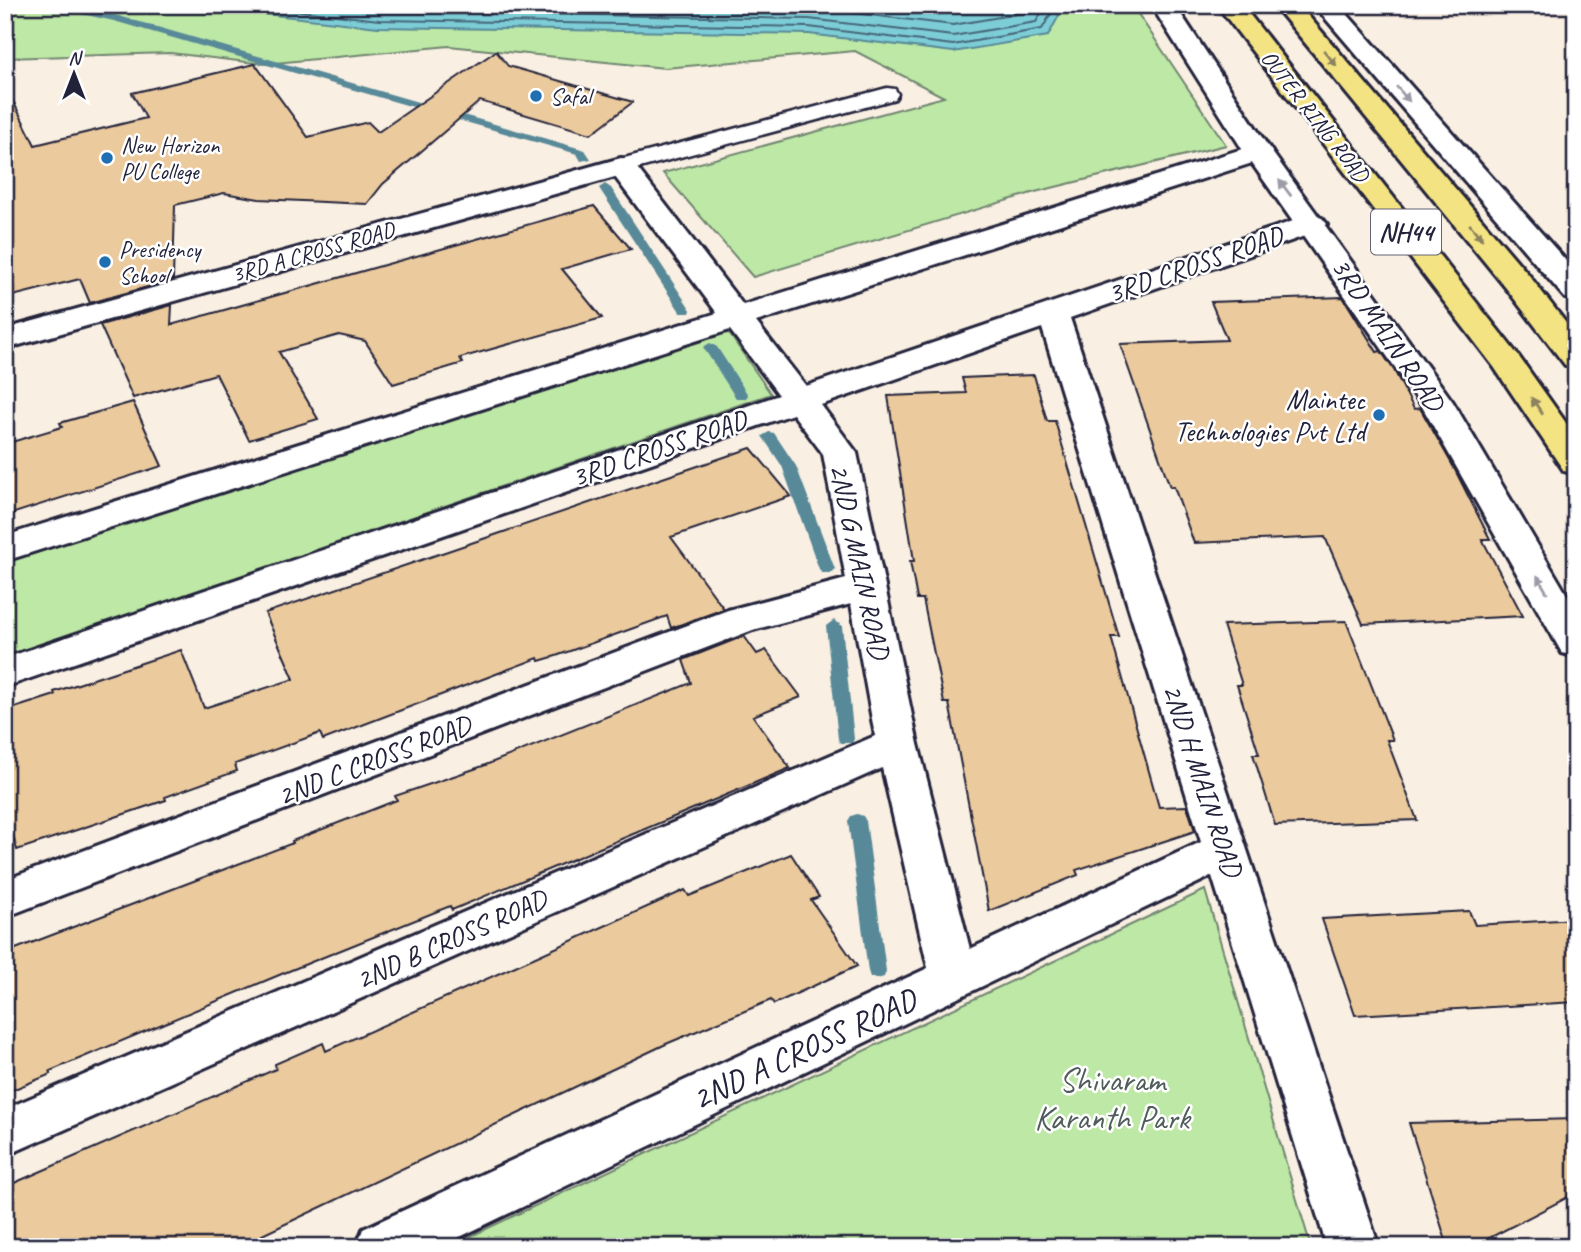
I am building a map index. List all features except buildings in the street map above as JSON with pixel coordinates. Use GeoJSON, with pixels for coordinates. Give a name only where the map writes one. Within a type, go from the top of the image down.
{"type":"FeatureCollection","features":[{"type":"Feature","properties":{"kind":"highway","name":"OUTER RING ROAD"},"geometry":{"type":"LineString","coordinates":[[1229,5],[1499,351],[1576,463]]}},
{"type":"Feature","properties":{"kind":"highway","name":"OUTER RING ROAD"},"geometry":{"type":"LineString","coordinates":[[1286,5],[1517,281],[1576,358]]}},
{"type":"Feature","properties":{"kind":"street","name":"3RD MAIN ROAD"},"geometry":{"type":"LineString","coordinates":[[1163,5],[1258,152],[1312,224],[1436,402],[1576,643]]}},
{"type":"Feature","properties":{"kind":"street"},"geometry":{"type":"LineString","coordinates":[[1326,5],[1576,290]]}},
{"type":"Feature","properties":{"kind":"street"},"geometry":{"type":"LineString","coordinates":[[5,549],[1258,152]]}},
{"type":"Feature","properties":{"kind":"street","name":"2ND G MAIN ROAD"},"geometry":{"type":"LineString","coordinates":[[621,166],[840,453],[897,744],[954,979]]}},
{"type":"Feature","properties":{"kind":"street","name":"3RD A CROSS ROAD"},"geometry":{"type":"LineString","coordinates":[[5,339],[621,166]]}},
{"type":"Feature","properties":{"kind":"street","name":"3RD CROSS ROAD"},"geometry":{"type":"LineString","coordinates":[[5,673],[1312,224]]}},
{"type":"Feature","properties":{"kind":"street","name":"2ND H MAIN ROAD"},"geometry":{"type":"LineString","coordinates":[[1054,313],[1353,1247]]}},
{"type":"Feature","properties":{"kind":"street","name":"2ND C CROSS ROAD"},"geometry":{"type":"LineString","coordinates":[[5,899],[742,621],[868,586]]}},
{"type":"Feature","properties":{"kind":"street","name":"2ND B CROSS ROAD"},"geometry":{"type":"LineString","coordinates":[[5,1133],[897,744]]}},
{"type":"Feature","properties":{"kind":"street","name":"2ND A CROSS ROAD"},"geometry":{"type":"LineString","coordinates":[[382,1247],[1226,850]]}},
{"type":"Feature","properties":{"kind":"lane"},"geometry":{"type":"LineString","coordinates":[[621,166],[887,94]]}},
{"type":"Feature","properties":{"kind":"green space"},"geometry":{"type":"Polygon","coordinates":[[[5,5],[1132,5],[1226,145],[1035,192],[753,277],[663,173],[944,97],[855,51],[665,68],[449,46],[265,64],[170,53],[5,58],[5,5]]]}},
{"type":"Feature","properties":{"kind":"green space"},"geometry":{"type":"Polygon","coordinates":[[[726,329],[771,394],[5,657],[5,563],[726,329]]]}},
{"type":"Feature","properties":{"kind":"green space","name":"Shivaram Karanth Park"},"geometry":{"type":"Polygon","coordinates":[[[1205,890],[1311,1247],[448,1247],[1205,890]]]}},
{"type":"Feature","properties":{"kind":"water"},"geometry":{"type":"Polygon","coordinates":[[[188,5],[1064,6],[1048,36],[953,52],[809,34],[378,27],[188,5]]]}},
{"type":"Feature","properties":{"kind":"waterway"},"geometry":{"type":"LineString","coordinates":[[45,5],[115,18],[581,152],[585,159]]}},
{"type":"Feature","properties":{"kind":"waterway"},"geometry":{"type":"LineString","coordinates":[[605,188],[685,310]]}},
{"type":"Feature","properties":{"kind":"waterway"},"geometry":{"type":"LineString","coordinates":[[710,347],[741,395]]}},
{"type":"Feature","properties":{"kind":"waterway"},"geometry":{"type":"LineString","coordinates":[[769,436],[789,466],[827,569]]}},
{"type":"Feature","properties":{"kind":"waterway"},"geometry":{"type":"LineString","coordinates":[[834,626],[846,739]]}},
{"type":"Feature","properties":{"kind":"waterway"},"geometry":{"type":"LineString","coordinates":[[857,821],[877,971]]}},
{"type":"Feature","properties":{"kind":"place","name":"Safal"},"geometry":{"type":"Point","coordinates":[536,96]}},
{"type":"Feature","properties":{"kind":"place","name":"New Horizon PU College"},"geometry":{"type":"Point","coordinates":[107,158]}},
{"type":"Feature","properties":{"kind":"place","name":"Presidency School"},"geometry":{"type":"Point","coordinates":[105,262]}},
{"type":"Feature","properties":{"kind":"place","name":"Maintec Technologies Pvt Ltd"},"geometry":{"type":"Point","coordinates":[1379,415]}}]}
